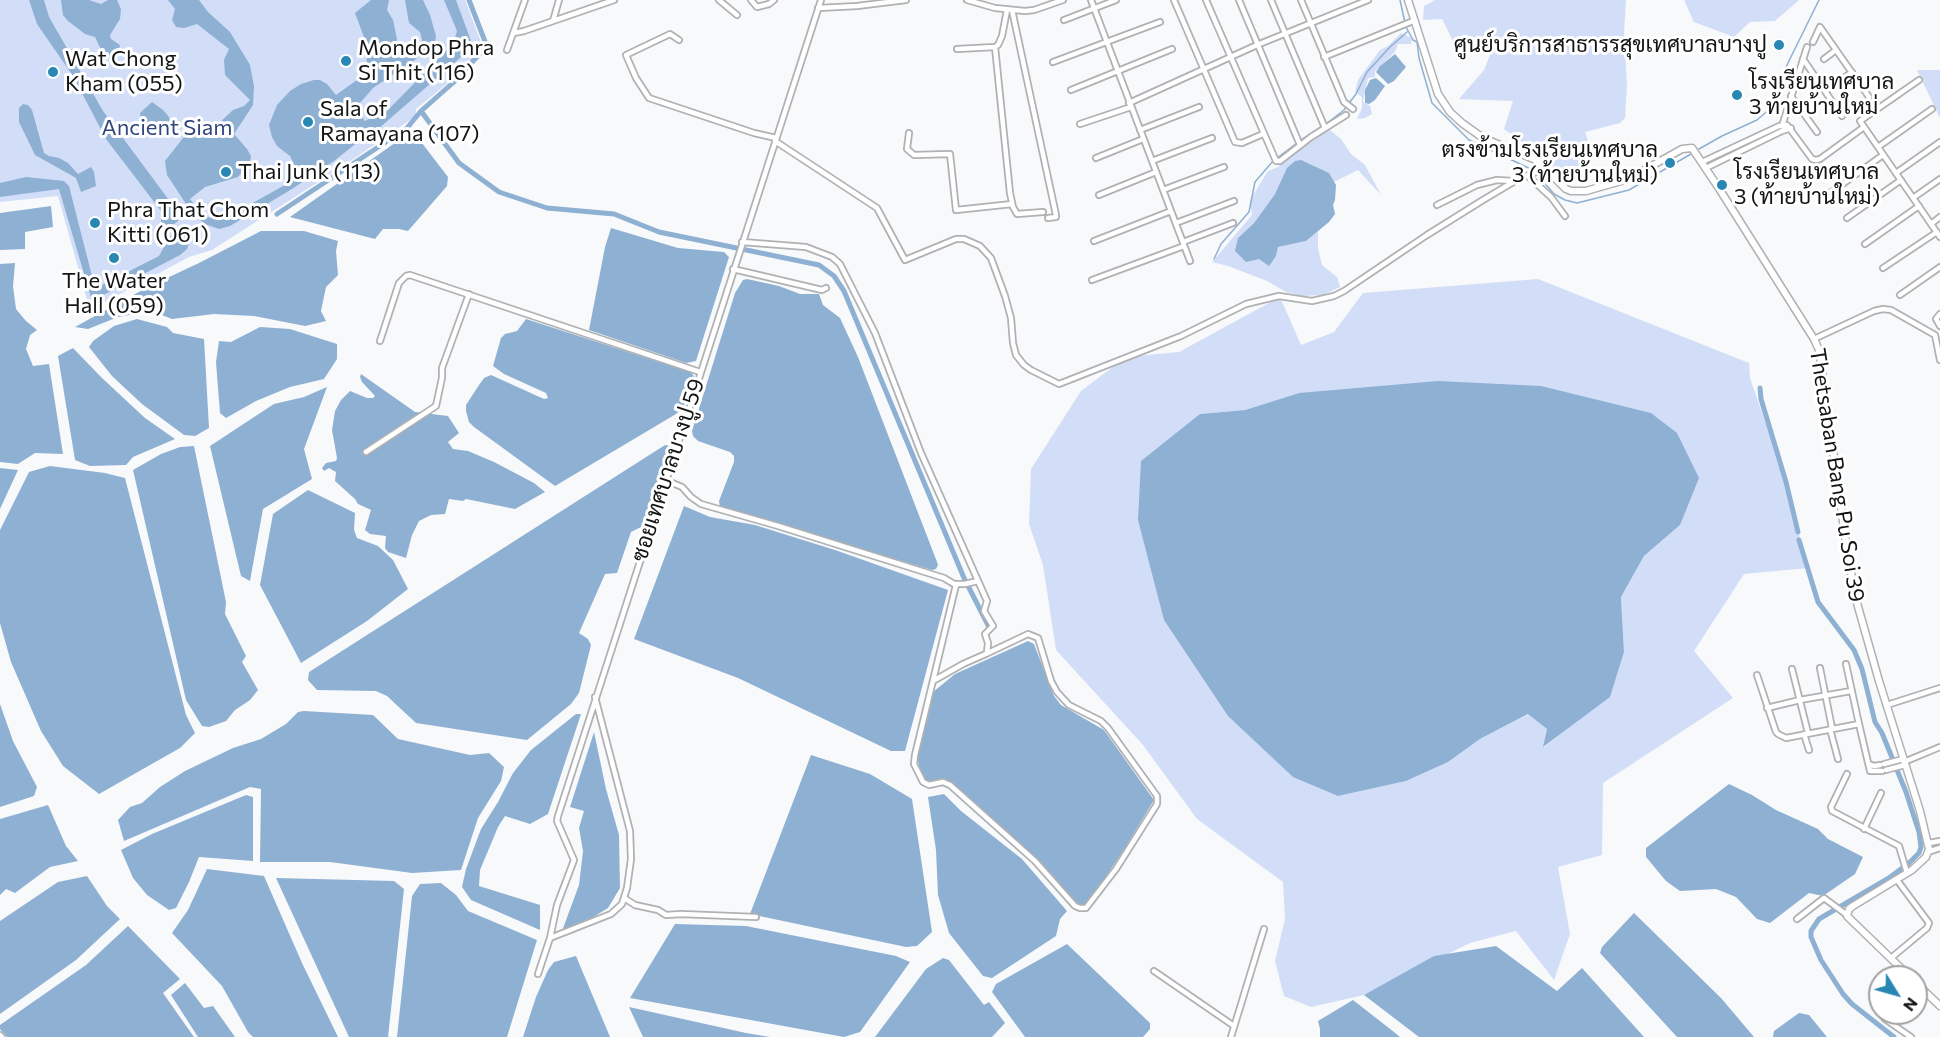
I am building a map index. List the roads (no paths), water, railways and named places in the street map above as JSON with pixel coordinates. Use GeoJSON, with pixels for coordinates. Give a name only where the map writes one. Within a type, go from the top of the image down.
{"type":"FeatureCollection","features":[{"type":"Feature","properties":{"kind":"street"},"geometry":{"type":"LineString","coordinates":[[507,50],[525,0]]}},
{"type":"Feature","properties":{"kind":"street"},"geometry":{"type":"LineString","coordinates":[[553,21],[559,0]]}},
{"type":"Feature","properties":{"kind":"street"},"geometry":{"type":"LineString","coordinates":[[590,9],[592,0]]}},
{"type":"Feature","properties":{"kind":"street"},"geometry":{"type":"LineString","coordinates":[[514,33],[614,0]]}},
{"type":"Feature","properties":{"kind":"street"},"geometry":{"type":"LineString","coordinates":[[719,0],[737,15]]}},
{"type":"Feature","properties":{"kind":"street"},"geometry":{"type":"LineString","coordinates":[[751,0],[757,7],[774,0]]}},
{"type":"Feature","properties":{"kind":"street","name":"ซอยเทศบาลบางปู 59"},"geometry":{"type":"LineString","coordinates":[[538,974],[556,916],[556,905],[574,860],[557,821],[558,816],[820,0]]}},
{"type":"Feature","properties":{"kind":"street"},"geometry":{"type":"LineString","coordinates":[[818,8],[906,0]]}},
{"type":"Feature","properties":{"kind":"street"},"geometry":{"type":"LineString","coordinates":[[967,0],[1010,10],[1034,10],[1063,0]]}},
{"type":"Feature","properties":{"kind":"street"},"geometry":{"type":"LineString","coordinates":[[1091,0],[1190,261]]}},
{"type":"Feature","properties":{"kind":"street"},"geometry":{"type":"LineString","coordinates":[[1064,20],[1116,0]]}},
{"type":"Feature","properties":{"kind":"street"},"geometry":{"type":"LineString","coordinates":[[1174,0],[1235,142],[1242,143],[1263,134]]}},
{"type":"Feature","properties":{"kind":"street"},"geometry":{"type":"LineString","coordinates":[[1206,0],[1275,160],[1280,161],[1299,143],[1324,125],[1346,115]]}},
{"type":"Feature","properties":{"kind":"street"},"geometry":{"type":"LineString","coordinates":[[1239,0],[1299,143]]}},
{"type":"Feature","properties":{"kind":"street"},"geometry":{"type":"LineString","coordinates":[[1270,0],[1324,125]]}},
{"type":"Feature","properties":{"kind":"street"},"geometry":{"type":"LineString","coordinates":[[1301,0],[1344,102],[1350,107]]}},
{"type":"Feature","properties":{"kind":"street"},"geometry":{"type":"LineString","coordinates":[[1080,124],[1130,105],[1284,33],[1368,0]]}},
{"type":"Feature","properties":{"kind":"street"},"geometry":{"type":"LineString","coordinates":[[1408,0],[1411,22],[1438,94],[1450,112],[1483,138],[1528,156],[1538,169],[1566,189],[1577,191],[1593,189],[1628,179],[1686,148],[1694,150],[1704,165]]}},
{"type":"Feature","properties":{"kind":"street"},"geometry":{"type":"LineString","coordinates":[[957,49],[998,45],[1010,10]]}},
{"type":"Feature","properties":{"kind":"street"},"geometry":{"type":"LineString","coordinates":[[1010,10],[1056,214],[1056,217],[1048,218]]}},
{"type":"Feature","properties":{"kind":"street"},"geometry":{"type":"LineString","coordinates":[[1053,62],[1160,22]]}},
{"type":"Feature","properties":{"kind":"street"},"geometry":{"type":"LineString","coordinates":[[1324,57],[1411,22]]}},
{"type":"Feature","properties":{"kind":"street"},"geometry":{"type":"LineString","coordinates":[[1813,42],[1820,27],[1869,97]]}},
{"type":"Feature","properties":{"kind":"street"},"geometry":{"type":"LineString","coordinates":[[680,40],[670,34],[626,55],[636,78],[649,98],[775,139],[877,208],[905,260],[956,239],[980,246],[991,258],[1005,296],[1011,318],[1016,355],[1031,370],[1059,384],[1181,336],[1246,304],[1279,296],[1312,300],[1334,296],[1427,235],[1538,169]]}},
{"type":"Feature","properties":{"kind":"street"},"geometry":{"type":"LineString","coordinates":[[995,47],[1012,204],[1017,214],[1043,212]]}},
{"type":"Feature","properties":{"kind":"street"},"geometry":{"type":"LineString","coordinates":[[1782,126],[1807,47]]}},
{"type":"Feature","properties":{"kind":"street"},"geometry":{"type":"LineString","coordinates":[[1071,90],[1172,49]]}},
{"type":"Feature","properties":{"kind":"street"},"geometry":{"type":"LineString","coordinates":[[1824,59],[1836,50]]}},
{"type":"Feature","properties":{"kind":"street"},"geometry":{"type":"LineString","coordinates":[[1803,59],[1842,116]]}},
{"type":"Feature","properties":{"kind":"street"},"geometry":{"type":"LineString","coordinates":[[1826,92],[1852,72]]}},
{"type":"Feature","properties":{"kind":"street"},"geometry":{"type":"LineString","coordinates":[[1883,268],[1938,235],[1860,121],[1919,80]]}},
{"type":"Feature","properties":{"kind":"street"},"geometry":{"type":"LineString","coordinates":[[1791,96],[1817,132]]}},
{"type":"Feature","properties":{"kind":"street"},"geometry":{"type":"LineString","coordinates":[[1140,130],[1200,107]]}},
{"type":"Feature","properties":{"kind":"street"},"geometry":{"type":"LineString","coordinates":[[1878,147],[1932,109]]}},
{"type":"Feature","properties":{"kind":"street"},"geometry":{"type":"LineString","coordinates":[[1704,165],[1787,125],[1812,159],[1816,160],[1864,127]]}},
{"type":"Feature","properties":{"kind":"street"},"geometry":{"type":"LineString","coordinates":[[1704,165],[1791,128]]}},
{"type":"Feature","properties":{"kind":"street"},"geometry":{"type":"LineString","coordinates":[[909,133],[907,149],[914,155],[950,153],[956,210],[1012,204]]}},
{"type":"Feature","properties":{"kind":"street"},"geometry":{"type":"LineString","coordinates":[[1152,161],[1212,138]]}},
{"type":"Feature","properties":{"kind":"street"},"geometry":{"type":"LineString","coordinates":[[1096,158],[1143,139]]}},
{"type":"Feature","properties":{"kind":"street"},"geometry":{"type":"LineString","coordinates":[[1896,173],[1940,142]]}},
{"type":"Feature","properties":{"kind":"street"},"geometry":{"type":"LineString","coordinates":[[1830,193],[1883,155]]}},
{"type":"Feature","properties":{"kind":"street","name":"Thetsaban Bang Pu Soi 39"},"geometry":{"type":"LineString","coordinates":[[1704,165],[1814,339],[1820,358],[1848,556],[1857,603],[1929,843],[1928,852]]}},
{"type":"Feature","properties":{"kind":"street"},"geometry":{"type":"LineString","coordinates":[[1163,190],[1224,167]]}},
{"type":"Feature","properties":{"kind":"street"},"geometry":{"type":"LineString","coordinates":[[1099,195],[1156,172]]}},
{"type":"Feature","properties":{"kind":"street"},"geometry":{"type":"LineString","coordinates":[[1528,176],[1551,197],[1565,216]]}},
{"type":"Feature","properties":{"kind":"street"},"geometry":{"type":"LineString","coordinates":[[1913,198],[1940,179]]}},
{"type":"Feature","properties":{"kind":"street"},"geometry":{"type":"LineString","coordinates":[[1437,205],[1478,185],[1497,180],[1516,181]]}},
{"type":"Feature","properties":{"kind":"street"},"geometry":{"type":"LineString","coordinates":[[1847,218],[1901,180]]}},
{"type":"Feature","properties":{"kind":"street"},"geometry":{"type":"LineString","coordinates":[[1176,224],[1234,201]]}},
{"type":"Feature","properties":{"kind":"street"},"geometry":{"type":"LineString","coordinates":[[1865,244],[1919,206]]}},
{"type":"Feature","properties":{"kind":"street"},"geometry":{"type":"LineString","coordinates":[[1094,241],[1171,211]]}},
{"type":"Feature","properties":{"kind":"street"},"geometry":{"type":"LineString","coordinates":[[1931,224],[1940,217]]}},
{"type":"Feature","properties":{"kind":"street"},"geometry":{"type":"LineString","coordinates":[[1092,280],[1233,223]]}},
{"type":"Feature","properties":{"kind":"street"},"geometry":{"type":"LineString","coordinates":[[741,244],[806,247],[832,257],[840,264],[875,333],[921,453],[987,601],[984,611],[993,626],[985,634],[988,653]]}},
{"type":"Feature","properties":{"kind":"street"},"geometry":{"type":"LineString","coordinates":[[1900,295],[1940,267]]}},
{"type":"Feature","properties":{"kind":"street"},"geometry":{"type":"LineString","coordinates":[[733,269],[822,290],[826,288]]}},
{"type":"Feature","properties":{"kind":"street"},"geometry":{"type":"LineString","coordinates":[[380,341],[399,283],[406,276],[415,275],[700,372]]}},
{"type":"Feature","properties":{"kind":"street"},"geometry":{"type":"LineString","coordinates":[[366,452],[436,406],[444,362],[469,294]]}},
{"type":"Feature","properties":{"kind":"street"},"geometry":{"type":"LineString","coordinates":[[1814,339],[1874,311],[1891,310],[1935,335],[1940,360]]}},
{"type":"Feature","properties":{"kind":"street"},"geometry":{"type":"LineString","coordinates":[[1940,314],[1936,319],[1940,326]]}},
{"type":"Feature","properties":{"kind":"street"},"geometry":{"type":"LineString","coordinates":[[665,480],[682,487],[701,504],[944,578],[957,585],[978,581]]}},
{"type":"Feature","properties":{"kind":"street"},"geometry":{"type":"LineString","coordinates":[[933,681],[963,664],[1028,634],[1033,634],[1038,638],[1051,681],[1057,692],[1069,705],[1101,721],[1108,728],[1157,796],[1157,804],[1116,869],[1086,908],[1075,906],[1035,861],[950,785],[943,782],[929,785],[921,779],[914,764],[914,758],[933,681],[957,585]]}},
{"type":"Feature","properties":{"kind":"street"},"geometry":{"type":"LineString","coordinates":[[1846,664],[1871,772],[1884,770],[1940,747]]}},
{"type":"Feature","properties":{"kind":"street"},"geometry":{"type":"LineString","coordinates":[[1820,668],[1838,759]]}},
{"type":"Feature","properties":{"kind":"street"},"geometry":{"type":"LineString","coordinates":[[1792,669],[1809,750]]}},
{"type":"Feature","properties":{"kind":"street"},"geometry":{"type":"LineString","coordinates":[[1757,675],[1776,732],[1780,736],[1786,738],[1859,724]]}},
{"type":"Feature","properties":{"kind":"street"},"geometry":{"type":"LineString","coordinates":[[1887,705],[1940,688]]}},
{"type":"Feature","properties":{"kind":"street"},"geometry":{"type":"LineString","coordinates":[[1767,708],[1851,691]]}},
{"type":"Feature","properties":{"kind":"street"},"geometry":{"type":"LineString","coordinates":[[550,938],[611,914],[622,904],[629,877],[630,831],[595,697]]}},
{"type":"Feature","properties":{"kind":"street"},"geometry":{"type":"LineString","coordinates":[[1869,764],[1874,766],[1904,762]]}},
{"type":"Feature","properties":{"kind":"street"},"geometry":{"type":"LineString","coordinates":[[1847,774],[1831,809],[1839,816],[1900,848],[1906,873]]}},
{"type":"Feature","properties":{"kind":"street"},"geometry":{"type":"LineString","coordinates":[[1864,828],[1881,793]]}},
{"type":"Feature","properties":{"kind":"street"},"geometry":{"type":"LineString","coordinates":[[1929,843],[1940,841]]}},
{"type":"Feature","properties":{"kind":"street"},"geometry":{"type":"LineString","coordinates":[[1847,915],[1853,906],[1897,880],[1921,862],[1928,852],[1940,848]]}},
{"type":"Feature","properties":{"kind":"street"},"geometry":{"type":"LineString","coordinates":[[1891,958],[1925,930],[1929,924],[1897,880]]}},
{"type":"Feature","properties":{"kind":"street"},"geometry":{"type":"LineString","coordinates":[[624,898],[636,905],[658,910],[666,915],[756,917]]}},
{"type":"Feature","properties":{"kind":"street"},"geometry":{"type":"LineString","coordinates":[[1797,919],[1824,898],[1847,915],[1849,920],[1898,965]]}},
{"type":"Feature","properties":{"kind":"street"},"geometry":{"type":"LineString","coordinates":[[1231,1037],[1264,929]]}},
{"type":"Feature","properties":{"kind":"street"},"geometry":{"type":"LineString","coordinates":[[1154,971],[1234,1026]]}},
{"type":"Feature","properties":{"kind":"street"},"geometry":{"type":"LineString","coordinates":[[1928,994],[1940,1006]]}},
{"type":"Feature","properties":{"kind":"street"},"geometry":{"type":"LineString","coordinates":[[1894,1025],[1911,1037]]}},
{"type":"Feature","properties":{"kind":"waterway"},"geometry":{"type":"LineString","coordinates":[[277,214],[407,128],[421,111],[455,81],[484,49],[486,44],[469,0]]}},
{"type":"Feature","properties":{"kind":"waterway"},"geometry":{"type":"LineString","coordinates":[[1400,0],[1405,23]]}},
{"type":"Feature","properties":{"kind":"waterway"},"geometry":{"type":"LineString","coordinates":[[1699,149],[1757,120],[1772,107],[1786,67],[1819,0]]}},
{"type":"Feature","properties":{"kind":"waterway"},"geometry":{"type":"LineString","coordinates":[[1406,27],[1413,40],[1417,42],[1419,58],[1432,103],[1469,140],[1533,170]]}},
{"type":"Feature","properties":{"kind":"waterway"},"geometry":{"type":"LineString","coordinates":[[1326,124],[1344,110],[1356,94],[1367,72],[1407,32]]}},
{"type":"Feature","properties":{"kind":"waterway"},"geometry":{"type":"LineString","coordinates":[[421,111],[459,163],[499,192],[547,208],[614,214],[659,232],[819,265],[834,276],[844,291],[964,578],[989,627]]}},
{"type":"Feature","properties":{"kind":"waterway"},"geometry":{"type":"LineString","coordinates":[[1301,140],[1322,126]]}},
{"type":"Feature","properties":{"kind":"waterway"},"geometry":{"type":"LineString","coordinates":[[1277,158],[1297,143]]}},
{"type":"Feature","properties":{"kind":"waterway"},"geometry":{"type":"LineString","coordinates":[[1536,173],[1554,194],[1577,203],[1629,190],[1691,154]]}},
{"type":"Feature","properties":{"kind":"waterway"},"geometry":{"type":"LineString","coordinates":[[1214,259],[1221,244],[1249,212],[1255,182],[1273,161]]}},
{"type":"Feature","properties":{"kind":"waterway"},"geometry":{"type":"LineString","coordinates":[[1760,388],[1761,399],[1786,482],[1798,532]]}},
{"type":"Feature","properties":{"kind":"waterway"},"geometry":{"type":"LineString","coordinates":[[1799,540],[1818,602],[1854,650],[1862,669],[1875,722],[1882,733],[1906,792],[1919,832],[1921,847],[1919,853],[1909,863],[1889,878],[1819,919],[1811,931],[1811,937],[1821,960],[1843,994],[1852,1004],[1894,1037]]}},
{"type":"Feature","properties":{"kind":"place","name":"ศูนย์บริการสาธารรสุขเทศบาลบางปู"},"geometry":{"type":"Point","coordinates":[1779,45]}},
{"type":"Feature","properties":{"kind":"place","name":"Mondop Phra Si Thit (116)"},"geometry":{"type":"Point","coordinates":[346,61]}},
{"type":"Feature","properties":{"kind":"place","name":"Wat Chong Kham (055)"},"geometry":{"type":"Point","coordinates":[53,72]}},
{"type":"Feature","properties":{"kind":"place","name":"โรงเรียนเทศบาล 3 ท้ายบ้านใหม่"},"geometry":{"type":"Point","coordinates":[1737,95]}},
{"type":"Feature","properties":{"kind":"place","name":"Sala of Ramayana (107)"},"geometry":{"type":"Point","coordinates":[308,122]}},
{"type":"Feature","properties":{"kind":"place","name":"ตรงข้ามโรงเรียนเทศบาล 3 (ท้ายบ้านใหม่)"},"geometry":{"type":"Point","coordinates":[1670,163]}},
{"type":"Feature","properties":{"kind":"place","name":"Thai Junk (113)"},"geometry":{"type":"Point","coordinates":[226,172]}},
{"type":"Feature","properties":{"kind":"place","name":"โรงเรียนเทศบาล 3 (ท้ายบ้านใหม่)"},"geometry":{"type":"Point","coordinates":[1722,185]}},
{"type":"Feature","properties":{"kind":"place","name":"Phra That Chom Kitti (061)"},"geometry":{"type":"Point","coordinates":[95,223]}},
{"type":"Feature","properties":{"kind":"place","name":"The Water Hall (059)"},"geometry":{"type":"Point","coordinates":[114,258]}},
{"type":"Feature","properties":{"kind":"park label","name":"Ancient Siam"},"geometry":{"type":"Point","coordinates":[167,128]}}]}
